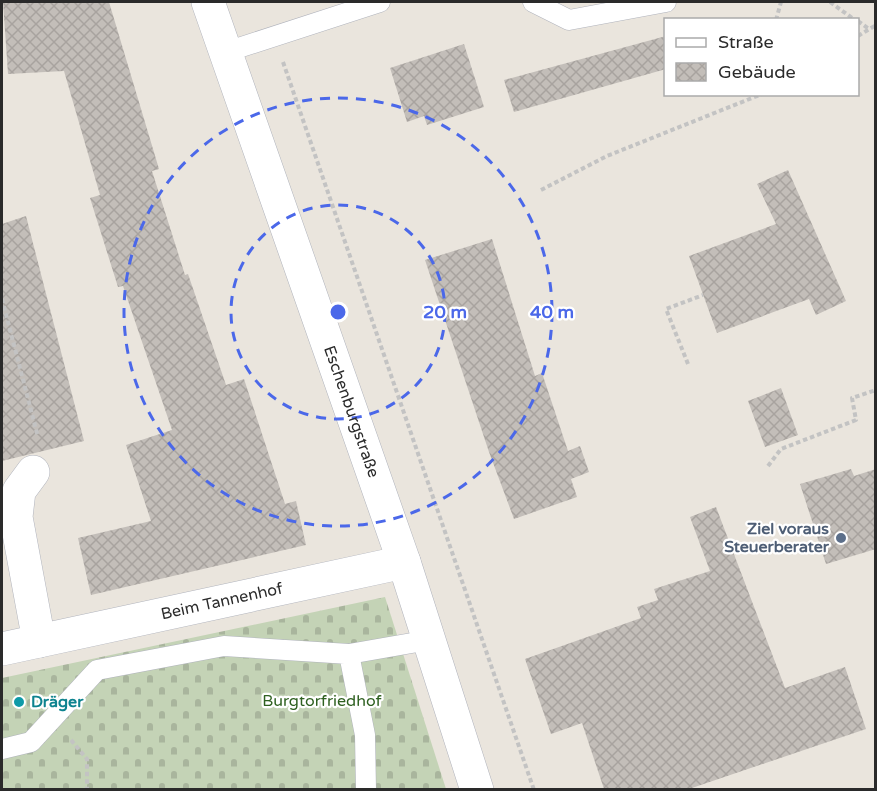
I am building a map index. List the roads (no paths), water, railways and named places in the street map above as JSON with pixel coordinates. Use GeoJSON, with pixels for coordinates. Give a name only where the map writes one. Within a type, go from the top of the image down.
{"type":"FeatureCollection","features":[{"type":"Feature","properties":{"kind":"street","name":"Eschenburgstraße"},"geometry":{"type":"LineString","coordinates":[[208,2],[404,562],[477,789]]}},
{"type":"Feature","properties":{"kind":"street"},"geometry":{"type":"LineString","coordinates":[[33,472],[19,491],[16,517],[39,641]]}},
{"type":"Feature","properties":{"kind":"street","name":"Beim Tannenhof"},"geometry":{"type":"LineString","coordinates":[[2,649],[404,562]]}},
{"type":"Feature","properties":{"kind":"lane"},"geometry":{"type":"LineString","coordinates":[[226,52],[380,2]]}},
{"type":"Feature","properties":{"kind":"lane"},"geometry":{"type":"LineString","coordinates":[[533,2],[569,20],[666,2]]}},
{"type":"Feature","properties":{"kind":"lane"},"geometry":{"type":"LineString","coordinates":[[2,749],[31,742],[98,670],[224,646],[349,654],[429,640]]}},
{"type":"Feature","properties":{"kind":"lane"},"geometry":{"type":"LineString","coordinates":[[349,654],[365,735],[366,789]]}},
{"type":"Feature","properties":{"kind":"place","name":"Ziel voraus Steuerberater"},"geometry":{"type":"Point","coordinates":[841,538]}},
{"type":"Feature","properties":{"kind":"place","name":"Dräger"},"geometry":{"type":"Point","coordinates":[19,702]}},
{"type":"Feature","properties":{"kind":"park label","name":"Burgtorfriedhof"},"geometry":{"type":"Point","coordinates":[322,701]}}]}
